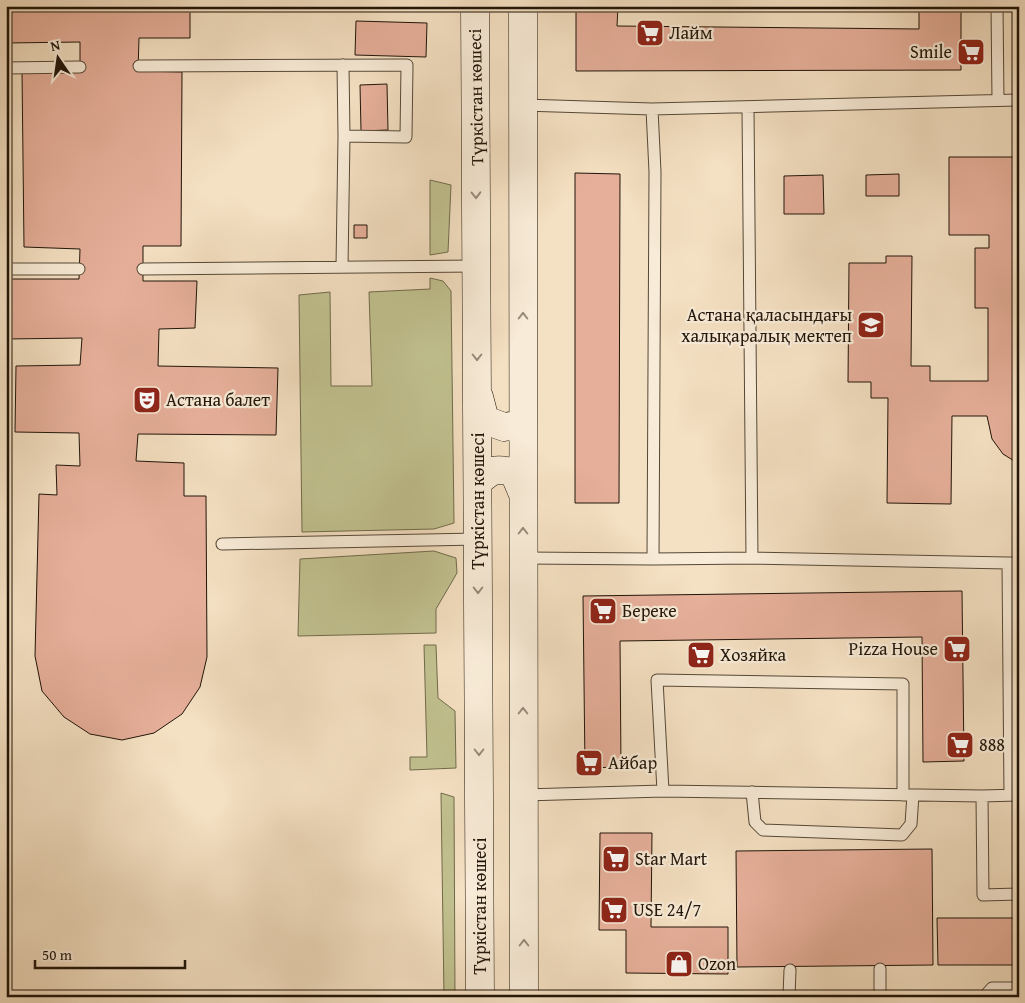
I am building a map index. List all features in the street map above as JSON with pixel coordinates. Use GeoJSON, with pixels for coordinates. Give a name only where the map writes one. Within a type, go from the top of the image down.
{"type":"FeatureCollection","features":[{"type":"Feature","properties":{"kind":"main road","name":"Түркістан көшесі"},"geometry":{"type":"LineString","coordinates":[[475,6],[480,997]]}},
{"type":"Feature","properties":{"kind":"main road"},"geometry":{"type":"LineString","coordinates":[[523,6],[524,997]]}},
{"type":"Feature","properties":{"kind":"main road"},"geometry":{"type":"LineString","coordinates":[[477,391],[484,420],[496,426],[504,427],[523,424]]}},
{"type":"Feature","properties":{"kind":"main road"},"geometry":{"type":"LineString","coordinates":[[478,482],[489,473],[500,469],[514,473],[523,494]]}},
{"type":"Feature","properties":{"kind":"lane"},"geometry":{"type":"LineString","coordinates":[[997,6],[998,100]]}},
{"type":"Feature","properties":{"kind":"lane"},"geometry":{"type":"LineString","coordinates":[[139,66],[407,64],[406,137],[344,136]]}},
{"type":"Feature","properties":{"kind":"lane"},"geometry":{"type":"LineString","coordinates":[[342,65],[344,136],[342,267]]}},
{"type":"Feature","properties":{"kind":"lane"},"geometry":{"type":"LineString","coordinates":[[6,68],[80,67]]}},
{"type":"Feature","properties":{"kind":"lane"},"geometry":{"type":"LineString","coordinates":[[523,105],[652,109],[1019,100]]}},
{"type":"Feature","properties":{"kind":"lane"},"geometry":{"type":"LineString","coordinates":[[748,108],[752,558]]}},
{"type":"Feature","properties":{"kind":"lane"},"geometry":{"type":"LineString","coordinates":[[652,109],[655,172],[653,559]]}},
{"type":"Feature","properties":{"kind":"lane"},"geometry":{"type":"LineString","coordinates":[[143,269],[477,266]]}},
{"type":"Feature","properties":{"kind":"lane"},"geometry":{"type":"LineString","coordinates":[[6,269],[79,269]]}},
{"type":"Feature","properties":{"kind":"lane"},"geometry":{"type":"LineString","coordinates":[[222,544],[478,539]]}},
{"type":"Feature","properties":{"kind":"lane"},"geometry":{"type":"LineString","coordinates":[[523,558],[752,558],[1013,563],[1014,795],[663,791],[524,795]]}},
{"type":"Feature","properties":{"kind":"lane"},"geometry":{"type":"LineString","coordinates":[[663,791],[657,680],[903,684],[911,824],[902,835],[763,830],[755,822],[752,792]]}},
{"type":"Feature","properties":{"kind":"lane"},"geometry":{"type":"LineString","coordinates":[[982,796],[983,895],[1019,894]]}},
{"type":"Feature","properties":{"kind":"lane"},"geometry":{"type":"LineString","coordinates":[[880,969],[880,997]]}},
{"type":"Feature","properties":{"kind":"lane"},"geometry":{"type":"LineString","coordinates":[[790,970],[790,997]]}},
{"type":"Feature","properties":{"kind":"lane"},"geometry":{"type":"LineString","coordinates":[[984,997],[992,988],[1019,988]]}},
{"type":"Feature","properties":{"kind":"green space"},"geometry":{"type":"Polygon","coordinates":[[[430,180],[451,185],[448,252],[430,255],[430,180]]]}},
{"type":"Feature","properties":{"kind":"green space"},"geometry":{"type":"Polygon","coordinates":[[[430,278],[443,281],[451,291],[454,523],[434,529],[302,532],[299,295],[330,292],[331,386],[372,386],[369,292],[430,289],[430,278]]]}},
{"type":"Feature","properties":{"kind":"green space"},"geometry":{"type":"Polygon","coordinates":[[[434,551],[456,558],[457,573],[436,609],[436,633],[298,636],[300,559],[434,551]]]}},
{"type":"Feature","properties":{"kind":"green space"},"geometry":{"type":"Polygon","coordinates":[[[424,645],[436,645],[438,698],[455,711],[456,768],[410,770],[410,757],[427,757],[424,645]]]}},
{"type":"Feature","properties":{"kind":"green space"},"geometry":{"type":"Polygon","coordinates":[[[441,793],[454,797],[455,997],[444,997],[441,793]]]}},
{"type":"Feature","properties":{"kind":"building","name":"Астана балет"},"geometry":{"type":"Polygon","coordinates":[[[6,6],[190,6],[190,38],[139,38],[138,71],[182,72],[181,246],[143,246],[143,281],[197,281],[195,328],[159,329],[158,366],[278,368],[276,435],[138,434],[136,461],[184,463],[184,496],[206,496],[207,657],[200,687],[182,714],[154,733],[122,740],[90,734],[64,717],[42,691],[35,656],[39,494],[57,495],[56,465],[80,466],[79,433],[15,432],[16,366],[80,365],[82,338],[6,339],[6,279],[79,279],[80,249],[24,247],[22,71],[80,70],[80,42],[6,43],[6,6]]]}},
{"type":"Feature","properties":{"kind":"building"},"geometry":{"type":"Polygon","coordinates":[[[576,6],[618,6],[617,26],[919,29],[919,6],[961,6],[961,70],[576,71],[576,6]]]}},
{"type":"Feature","properties":{"kind":"building"},"geometry":{"type":"Polygon","coordinates":[[[356,21],[427,23],[426,57],[355,55],[356,21]]]}},
{"type":"Feature","properties":{"kind":"building"},"geometry":{"type":"Polygon","coordinates":[[[387,84],[388,130],[361,131],[360,85],[387,84]]]}},
{"type":"Feature","properties":{"kind":"building"},"geometry":{"type":"Polygon","coordinates":[[[949,157],[1019,157],[1019,464],[1003,454],[992,439],[987,416],[952,416],[951,504],[887,503],[888,398],[871,398],[871,382],[848,382],[849,263],[886,263],[886,256],[912,256],[911,366],[930,366],[930,381],[988,381],[988,308],[975,308],[975,248],[989,248],[989,235],[949,235],[949,157]]]}},
{"type":"Feature","properties":{"kind":"building"},"geometry":{"type":"Polygon","coordinates":[[[575,173],[620,174],[619,503],[575,503],[575,173]]]}},
{"type":"Feature","properties":{"kind":"building"},"geometry":{"type":"Polygon","coordinates":[[[899,174],[899,196],[866,196],[866,175],[899,174]]]}},
{"type":"Feature","properties":{"kind":"building"},"geometry":{"type":"Polygon","coordinates":[[[823,175],[824,214],[784,214],[784,176],[823,175]]]}},
{"type":"Feature","properties":{"kind":"building"},"geometry":{"type":"Polygon","coordinates":[[[354,225],[367,225],[367,238],[354,238],[354,225]]]}},
{"type":"Feature","properties":{"kind":"building"},"geometry":{"type":"Polygon","coordinates":[[[962,591],[964,761],[923,762],[922,637],[620,641],[621,767],[585,768],[583,596],[962,591]]]}},
{"type":"Feature","properties":{"kind":"building"},"geometry":{"type":"Polygon","coordinates":[[[600,833],[652,833],[651,927],[728,927],[728,974],[626,973],[626,930],[599,930],[600,833]]]}},
{"type":"Feature","properties":{"kind":"building"},"geometry":{"type":"Polygon","coordinates":[[[932,849],[933,965],[737,967],[736,851],[932,849]]]}},
{"type":"Feature","properties":{"kind":"building"},"geometry":{"type":"Polygon","coordinates":[[[937,918],[1019,918],[1019,965],[938,965],[937,918]]]}},
{"type":"Feature","properties":{"kind":"place","name":"Лайм"},"geometry":{"type":"Point","coordinates":[650,33]}},
{"type":"Feature","properties":{"kind":"place","name":"Smile"},"geometry":{"type":"Point","coordinates":[971,52]}},
{"type":"Feature","properties":{"kind":"place","name":"Астана қаласындағы халықаралық мектеп"},"geometry":{"type":"Point","coordinates":[871,325]}},
{"type":"Feature","properties":{"kind":"place","name":"Астана балет"},"geometry":{"type":"Point","coordinates":[147,400]}},
{"type":"Feature","properties":{"kind":"place","name":"Береке"},"geometry":{"type":"Point","coordinates":[603,611]}},
{"type":"Feature","properties":{"kind":"place","name":"Pizza House"},"geometry":{"type":"Point","coordinates":[957,649]}},
{"type":"Feature","properties":{"kind":"place","name":"Хозяйка"},"geometry":{"type":"Point","coordinates":[701,655]}},
{"type":"Feature","properties":{"kind":"place","name":"888"},"geometry":{"type":"Point","coordinates":[960,745]}},
{"type":"Feature","properties":{"kind":"place","name":"Айбар"},"geometry":{"type":"Point","coordinates":[589,763]}},
{"type":"Feature","properties":{"kind":"place","name":"Star Mart"},"geometry":{"type":"Point","coordinates":[616,859]}},
{"type":"Feature","properties":{"kind":"place","name":"USE 24/7"},"geometry":{"type":"Point","coordinates":[614,910]}},
{"type":"Feature","properties":{"kind":"place","name":"Ozon"},"geometry":{"type":"Point","coordinates":[679,964]}}]}
